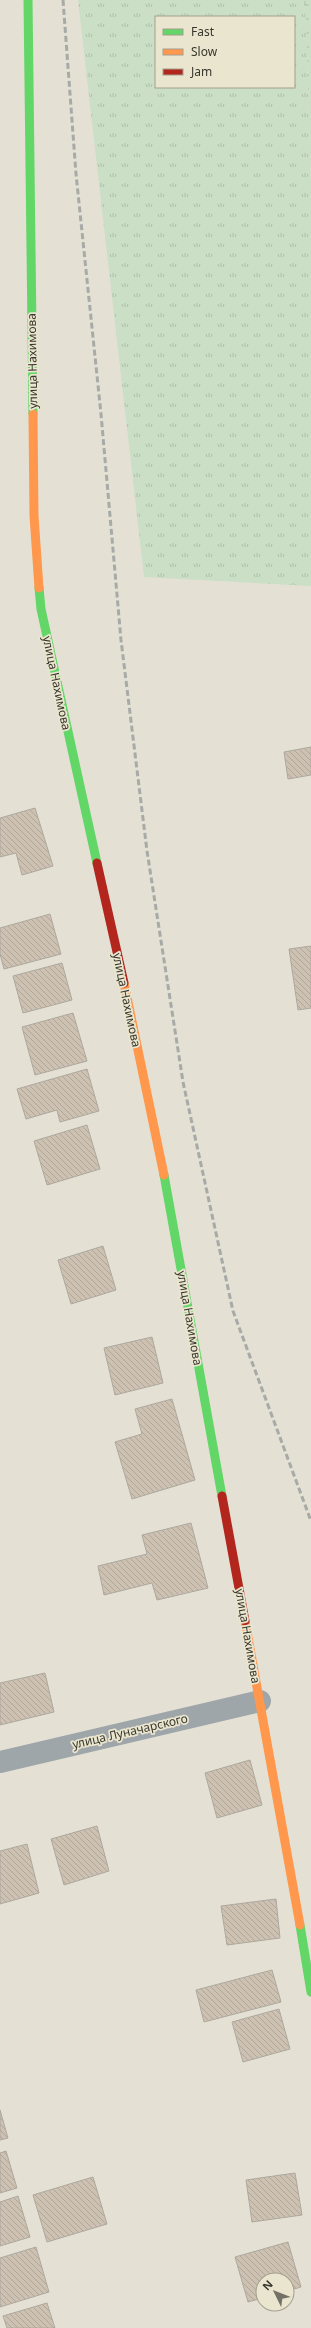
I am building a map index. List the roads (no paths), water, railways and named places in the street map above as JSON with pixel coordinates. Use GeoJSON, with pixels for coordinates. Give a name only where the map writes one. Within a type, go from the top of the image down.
{"type":"FeatureCollection","features":[{"type":"Feature","properties":{"kind":"street","name":"улица Нахимова"},"geometry":{"type":"LineString","coordinates":[[28,0],[34,516],[41,609],[154,1120],[260,1700],[311,1992]]}},
{"type":"Feature","properties":{"kind":"street","name":"улица Луначарского"},"geometry":{"type":"LineString","coordinates":[[0,1762],[260,1700]]}},
{"type":"Feature","properties":{"kind":"railway"},"geometry":{"type":"LineString","coordinates":[[63,0],[76,174],[101,414],[121,640],[147,851],[183,1082],[233,1311],[311,1521]]}}]}
